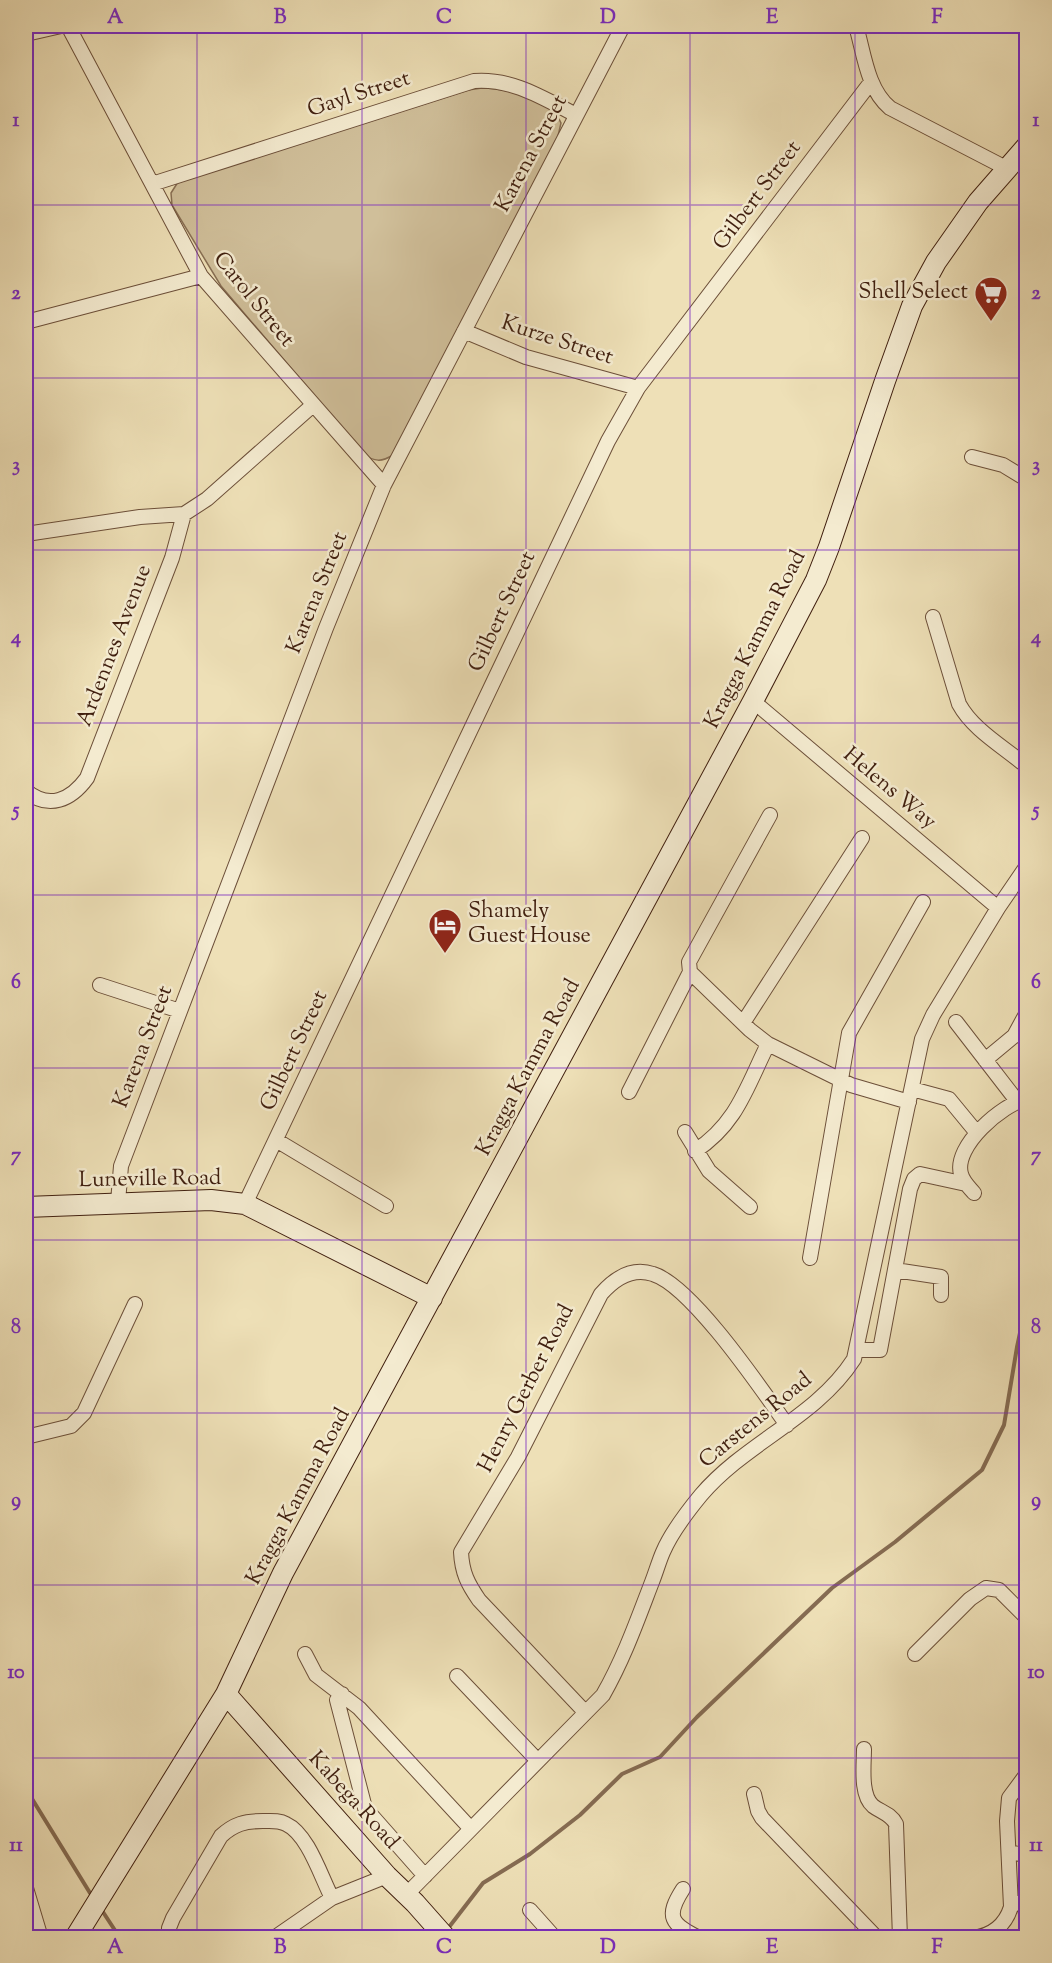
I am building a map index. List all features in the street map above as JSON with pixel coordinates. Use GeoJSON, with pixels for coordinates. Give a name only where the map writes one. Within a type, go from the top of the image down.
{"type":"FeatureCollection","features":[{"type":"Feature","properties":{"kind":"main road","name":"Kragga Kamma Road"},"geometry":{"type":"LineString","coordinates":[[75,1938],[226,1695],[283,1573],[816,580],[912,306],[936,262],[978,202],[1026,147]]}},
{"type":"Feature","properties":{"kind":"main road","name":"Luneville Road"},"geometry":{"type":"LineString","coordinates":[[26,1208],[118,1202],[211,1200],[245,1204],[432,1298]]}},
{"type":"Feature","properties":{"kind":"main road","name":"Kabega Road"},"geometry":{"type":"LineString","coordinates":[[226,1695],[387,1876],[446,1938]]}},
{"type":"Feature","properties":{"kind":"street"},"geometry":{"type":"LineString","coordinates":[[26,34],[61,26]]}},
{"type":"Feature","properties":{"kind":"street","name":"Carol Street"},"geometry":{"type":"LineString","coordinates":[[68,26],[201,276],[384,485]]}},
{"type":"Feature","properties":{"kind":"street","name":"Karena Street"},"geometry":{"type":"LineString","coordinates":[[118,1202],[121,1166],[326,628],[384,485],[623,26]]}},
{"type":"Feature","properties":{"kind":"street"},"geometry":{"type":"LineString","coordinates":[[856,26],[871,82],[878,95],[890,108],[1006,168]]}},
{"type":"Feature","properties":{"kind":"street","name":"Gayl Street"},"geometry":{"type":"LineString","coordinates":[[152,183],[474,81],[488,80],[521,87],[576,116]]}},
{"type":"Feature","properties":{"kind":"street","name":"Gilbert Street"},"geometry":{"type":"LineString","coordinates":[[245,1204],[608,441],[638,388],[871,82]]}},
{"type":"Feature","properties":{"kind":"street"},"geometry":{"type":"LineString","coordinates":[[26,322],[201,276]]}},
{"type":"Feature","properties":{"kind":"street","name":"Kurze Street"},"geometry":{"type":"LineString","coordinates":[[464,331],[526,357],[638,388]]}},
{"type":"Feature","properties":{"kind":"street"},"geometry":{"type":"LineString","coordinates":[[26,534],[140,517],[184,514],[207,499],[313,405]]}},
{"type":"Feature","properties":{"kind":"street"},"geometry":{"type":"LineString","coordinates":[[972,457],[1003,465],[1026,479]]}},
{"type":"Feature","properties":{"kind":"street","name":"Ardennes Avenue"},"geometry":{"type":"LineString","coordinates":[[26,791],[45,802],[57,801],[78,791],[87,778],[168,570],[184,514]]}},
{"type":"Feature","properties":{"kind":"street"},"geometry":{"type":"LineString","coordinates":[[933,617],[963,711],[976,725],[1026,766]]}},
{"type":"Feature","properties":{"kind":"street","name":"Helens Way"},"geometry":{"type":"LineString","coordinates":[[753,701],[998,908]]}},
{"type":"Feature","properties":{"kind":"street"},"geometry":{"type":"LineString","coordinates":[[629,1092],[690,972],[689,962],[770,815]]}},
{"type":"Feature","properties":{"kind":"street"},"geometry":{"type":"LineString","coordinates":[[743,1023],[862,838]]}},
{"type":"Feature","properties":{"kind":"street","name":"Carstens Road"},"geometry":{"type":"LineString","coordinates":[[411,1899],[425,1876],[603,1695],[621,1664],[663,1552],[680,1522],[703,1493],[722,1474],[810,1409],[846,1372],[855,1359],[926,1029],[998,908],[1026,867]]}},
{"type":"Feature","properties":{"kind":"street"},"geometry":{"type":"LineString","coordinates":[[810,1258],[849,1033],[923,902]]}},
{"type":"Feature","properties":{"kind":"street"},"geometry":{"type":"LineString","coordinates":[[690,972],[768,1044],[869,1092],[949,1099],[977,1133]]}},
{"type":"Feature","properties":{"kind":"street"},"geometry":{"type":"LineString","coordinates":[[100,985],[180,1011]]}},
{"type":"Feature","properties":{"kind":"street"},"geometry":{"type":"LineString","coordinates":[[985,1060],[1014,1036],[1026,1014]]}},
{"type":"Feature","properties":{"kind":"street"},"geometry":{"type":"LineString","coordinates":[[857,1350],[880,1350],[909,1189],[914,1179],[920,1174],[970,1188],[961,1174],[961,1159],[965,1149],[977,1133],[1009,1106],[1022,1100],[985,1060],[956,1022]]}},
{"type":"Feature","properties":{"kind":"street"},"geometry":{"type":"LineString","coordinates":[[696,1150],[720,1132],[733,1115],[768,1044]]}},
{"type":"Feature","properties":{"kind":"street"},"geometry":{"type":"LineString","coordinates":[[685,1132],[717,1180],[750,1207]]}},
{"type":"Feature","properties":{"kind":"street"},"geometry":{"type":"LineString","coordinates":[[276,1140],[386,1206]]}},
{"type":"Feature","properties":{"kind":"street"},"geometry":{"type":"LineString","coordinates":[[895,1270],[941,1277],[941,1295]]}},
{"type":"Feature","properties":{"kind":"street","name":"Henry Gerber Road"},"geometry":{"type":"LineString","coordinates":[[585,1712],[480,1600],[466,1581],[461,1552],[518,1457],[601,1294],[615,1280],[634,1272],[655,1274],[666,1280],[680,1290],[728,1345],[787,1425]]}},
{"type":"Feature","properties":{"kind":"street"},"geometry":{"type":"LineString","coordinates":[[26,1437],[71,1426],[84,1413],[135,1304]]}},
{"type":"Feature","properties":{"kind":"street"},"geometry":{"type":"LineString","coordinates":[[915,1654],[970,1599],[986,1588],[999,1590],[1026,1617]]}},
{"type":"Feature","properties":{"kind":"street"},"geometry":{"type":"LineString","coordinates":[[305,1654],[316,1675],[359,1708],[471,1829]]}},
{"type":"Feature","properties":{"kind":"street"},"geometry":{"type":"LineString","coordinates":[[457,1676],[538,1761]]}},
{"type":"Feature","properties":{"kind":"street"},"geometry":{"type":"LineString","coordinates":[[342,1694],[337,1700],[365,1808],[425,1876]]}},
{"type":"Feature","properties":{"kind":"street"},"geometry":{"type":"LineString","coordinates":[[864,1749],[865,1787],[868,1800],[876,1808],[891,1816],[896,1824],[900,1938]]}},
{"type":"Feature","properties":{"kind":"street"},"geometry":{"type":"LineString","coordinates":[[972,1938],[990,1934],[1008,1918],[1011,1901],[1007,1821],[1010,1798],[1026,1775]]}},
{"type":"Feature","properties":{"kind":"street"},"geometry":{"type":"LineString","coordinates":[[754,1794],[762,1818],[877,1938]]}},
{"type":"Feature","properties":{"kind":"street"},"geometry":{"type":"LineString","coordinates":[[170,1938],[169,1928],[173,1918],[221,1836],[241,1822],[284,1822],[293,1828],[312,1856],[332,1898]]}},
{"type":"Feature","properties":{"kind":"street"},"geometry":{"type":"LineString","coordinates":[[1009,1853],[1026,1854]]}},
{"type":"Feature","properties":{"kind":"street"},"geometry":{"type":"LineString","coordinates":[[274,1938],[332,1898],[387,1876]]}},
{"type":"Feature","properties":{"kind":"street"},"geometry":{"type":"LineString","coordinates":[[26,1888],[40,1938]]}},
{"type":"Feature","properties":{"kind":"street"},"geometry":{"type":"LineString","coordinates":[[683,1889],[673,1905],[676,1925],[699,1938]]}},
{"type":"Feature","properties":{"kind":"street"},"geometry":{"type":"LineString","coordinates":[[1011,1901],[1026,1906]]}},
{"type":"Feature","properties":{"kind":"street"},"geometry":{"type":"LineString","coordinates":[[530,1910],[555,1938]]}},
{"type":"Feature","properties":{"kind":"shaded area"},"geometry":{"type":"Polygon","coordinates":[[[482,88],[515,93],[548,108],[561,123],[558,136],[393,455],[382,460],[371,459],[364,454],[221,286],[172,205],[171,193],[178,182],[468,90],[482,88]]]}},
{"type":"Feature","properties":{"kind":"waterway"},"geometry":{"type":"LineString","coordinates":[[446,1931],[483,1883],[530,1854],[580,1815],[622,1774],[660,1757],[697,1717],[832,1588],[895,1542],[982,1470],[1004,1425],[1026,1305]]}},
{"type":"Feature","properties":{"kind":"waterway"},"geometry":{"type":"LineString","coordinates":[[26,1789],[90,1893]]}},
{"type":"Feature","properties":{"kind":"waterway"},"geometry":{"type":"LineString","coordinates":[[103,1912],[120,1938]]}},
{"type":"Feature","properties":{"kind":"place","name":"Shell Select"},"geometry":{"type":"Point","coordinates":[991,322]}},
{"type":"Feature","properties":{"kind":"place","name":"Shamely Guest House"},"geometry":{"type":"Point","coordinates":[445,954]}}]}
